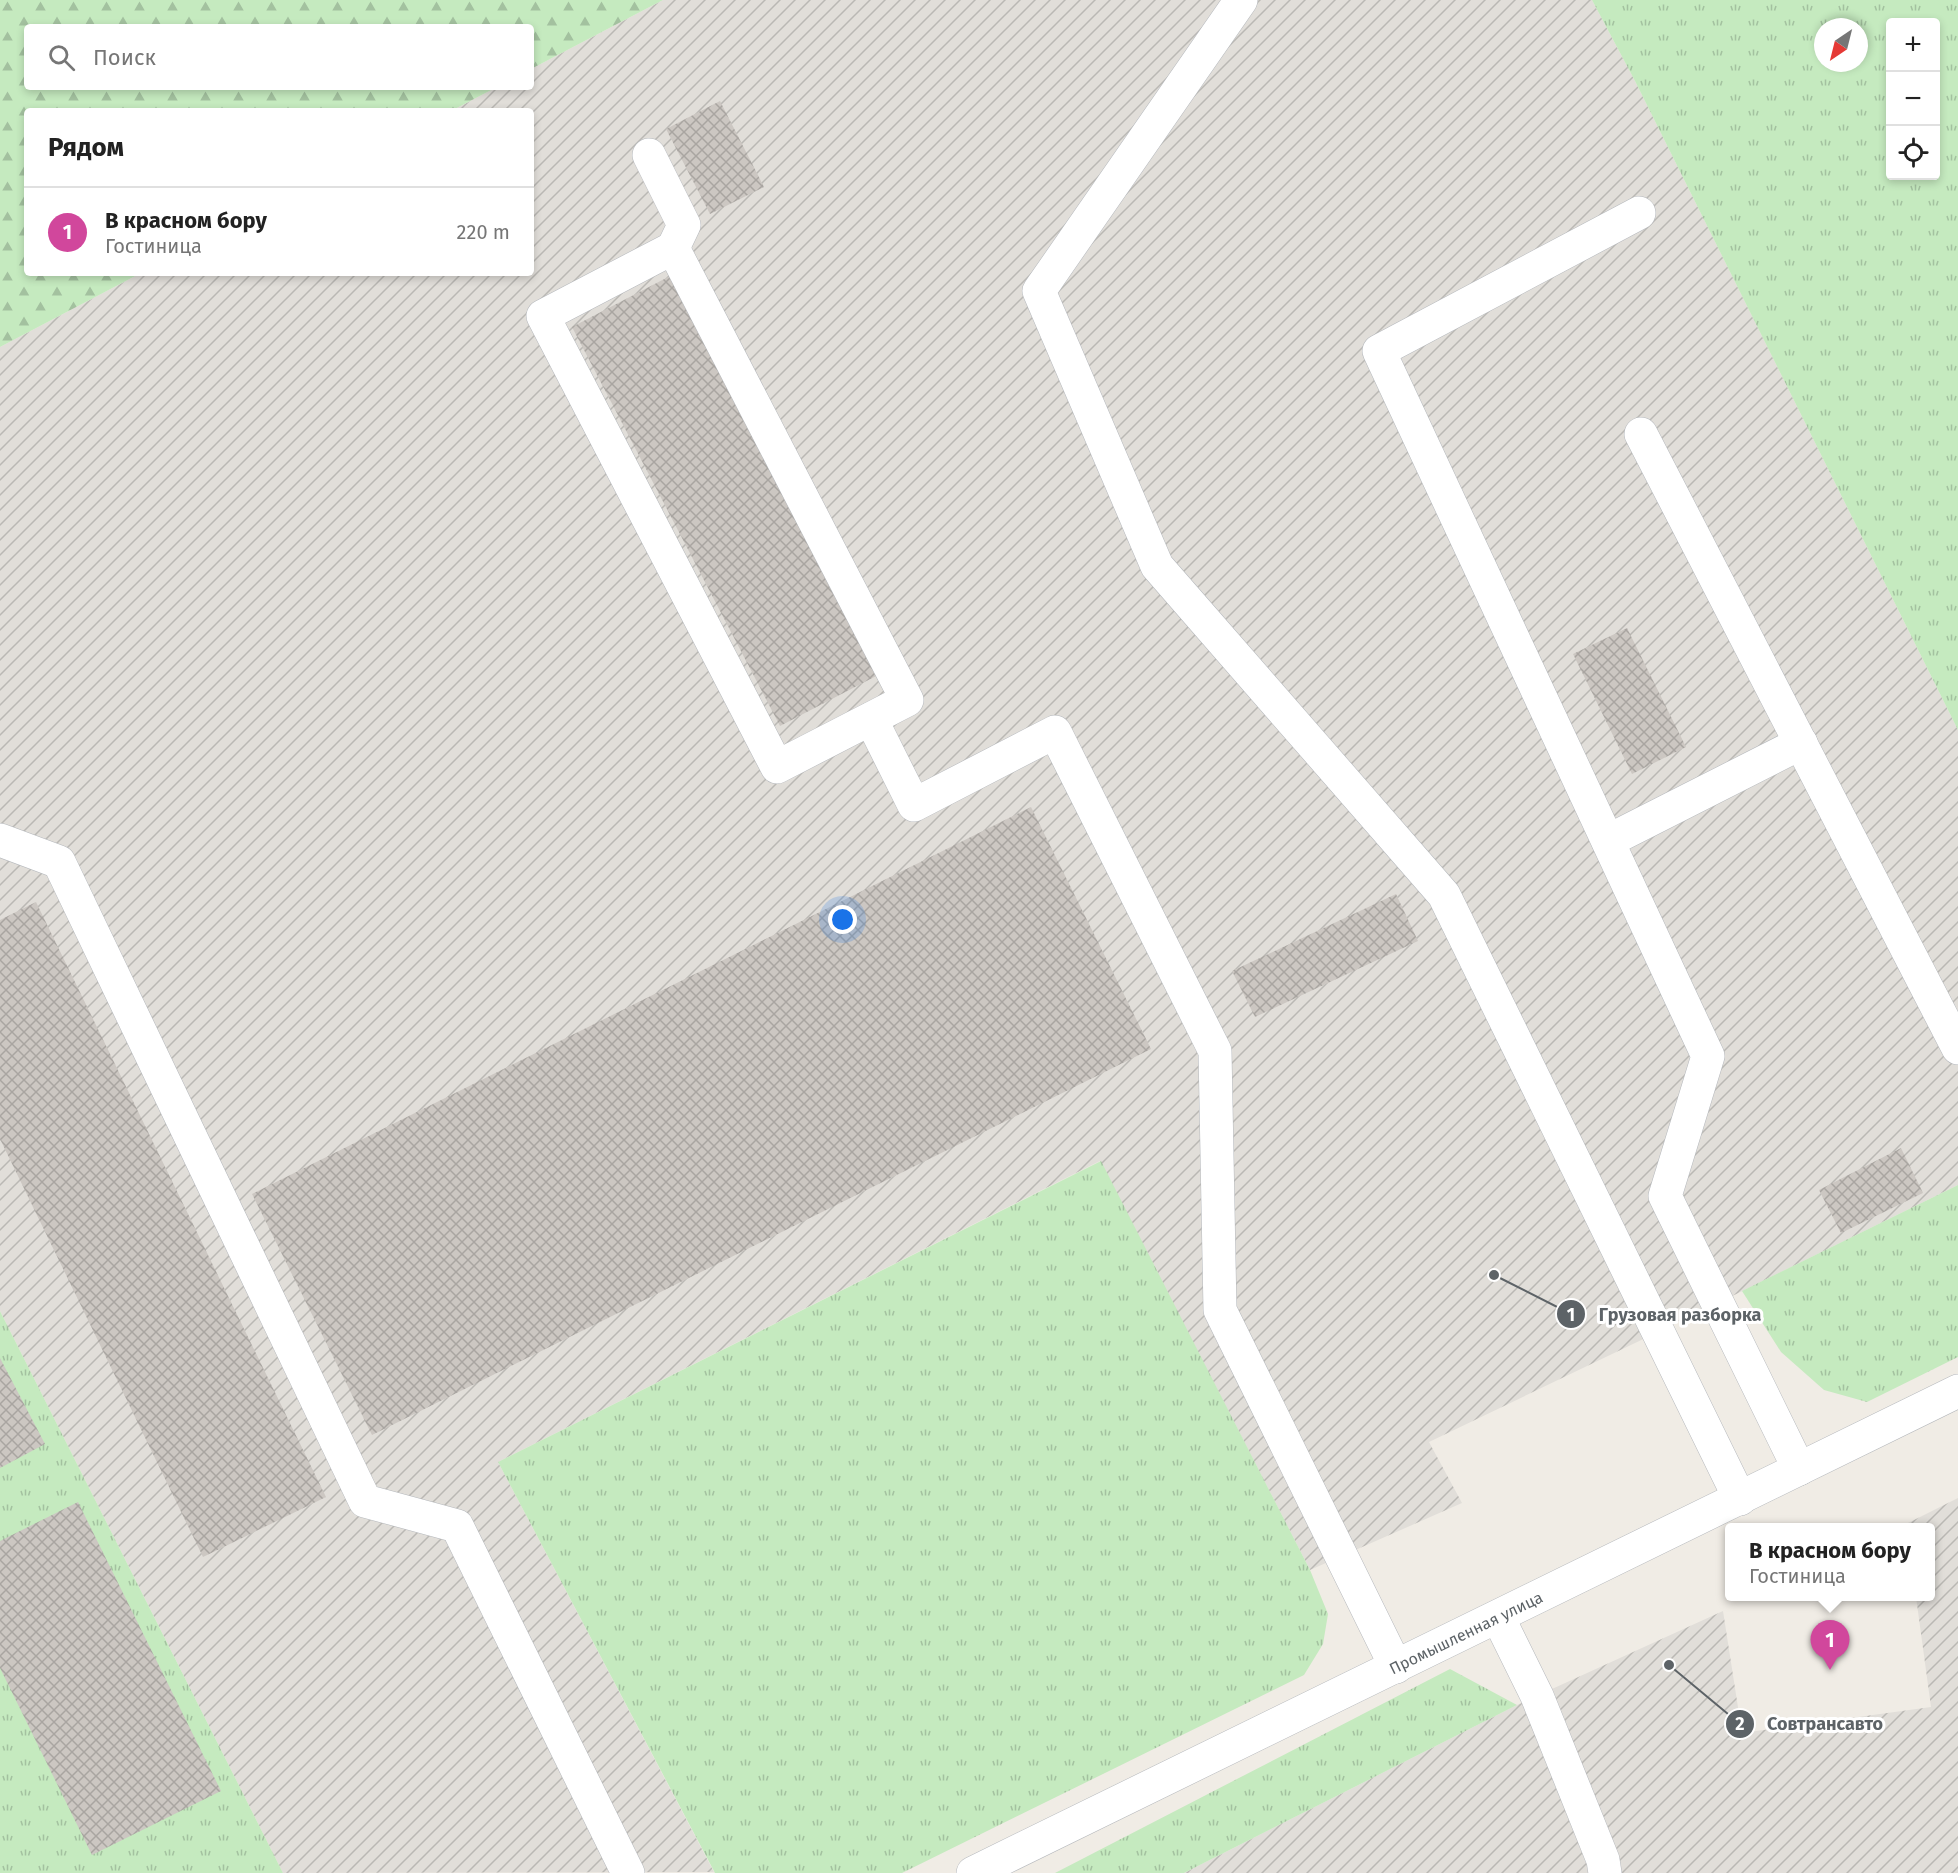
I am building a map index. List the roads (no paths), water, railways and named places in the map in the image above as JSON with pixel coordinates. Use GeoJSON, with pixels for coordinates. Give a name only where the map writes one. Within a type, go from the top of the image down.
{"type":"FeatureCollection","features":[{"type":"Feature","properties":{"kind":"street"},"geometry":{"type":"LineString","coordinates":[[1241,0],[1039,291],[1157,566],[1444,895],[1740,1499]]}},
{"type":"Feature","properties":{"kind":"street"},"geometry":{"type":"LineString","coordinates":[[649,155],[684,225],[673,249],[543,316],[777,767],[907,700],[673,249]]}},
{"type":"Feature","properties":{"kind":"street"},"geometry":{"type":"LineString","coordinates":[[1639,213],[1379,351],[1708,1056],[1665,1196],[1799,1469]]}},
{"type":"Feature","properties":{"kind":"street"},"geometry":{"type":"LineString","coordinates":[[1641,434],[1958,1048]]}},
{"type":"Feature","properties":{"kind":"street"},"geometry":{"type":"LineString","coordinates":[[871,719],[914,805],[1055,732],[1215,1052],[1220,1310],[1396,1667]]}},
{"type":"Feature","properties":{"kind":"street"},"geometry":{"type":"LineString","coordinates":[[1608,842],[1801,743]]}},
{"type":"Feature","properties":{"kind":"street"},"geometry":{"type":"LineString","coordinates":[[0,840],[59,862],[365,1501],[457,1526],[628,1873]]}},
{"type":"Feature","properties":{"kind":"street","name":"Промышленная улица"},"geometry":{"type":"LineString","coordinates":[[973,1873],[1958,1391]]}},
{"type":"Feature","properties":{"kind":"street"},"geometry":{"type":"LineString","coordinates":[[1498,1617],[1537,1696],[1603,1860],[1605,1873]]}},
{"type":"Feature","properties":{"kind":"place","name":"Грузовая разборка"},"geometry":{"type":"Point","coordinates":[1494,1275]}},
{"type":"Feature","properties":{"kind":"place","name":"Совтрансавто"},"geometry":{"type":"Point","coordinates":[1669,1665]}},
{"type":"Feature","properties":{"kind":"place","name":"В красном бору"},"geometry":{"type":"Point","coordinates":[1830,1670]}}]}
